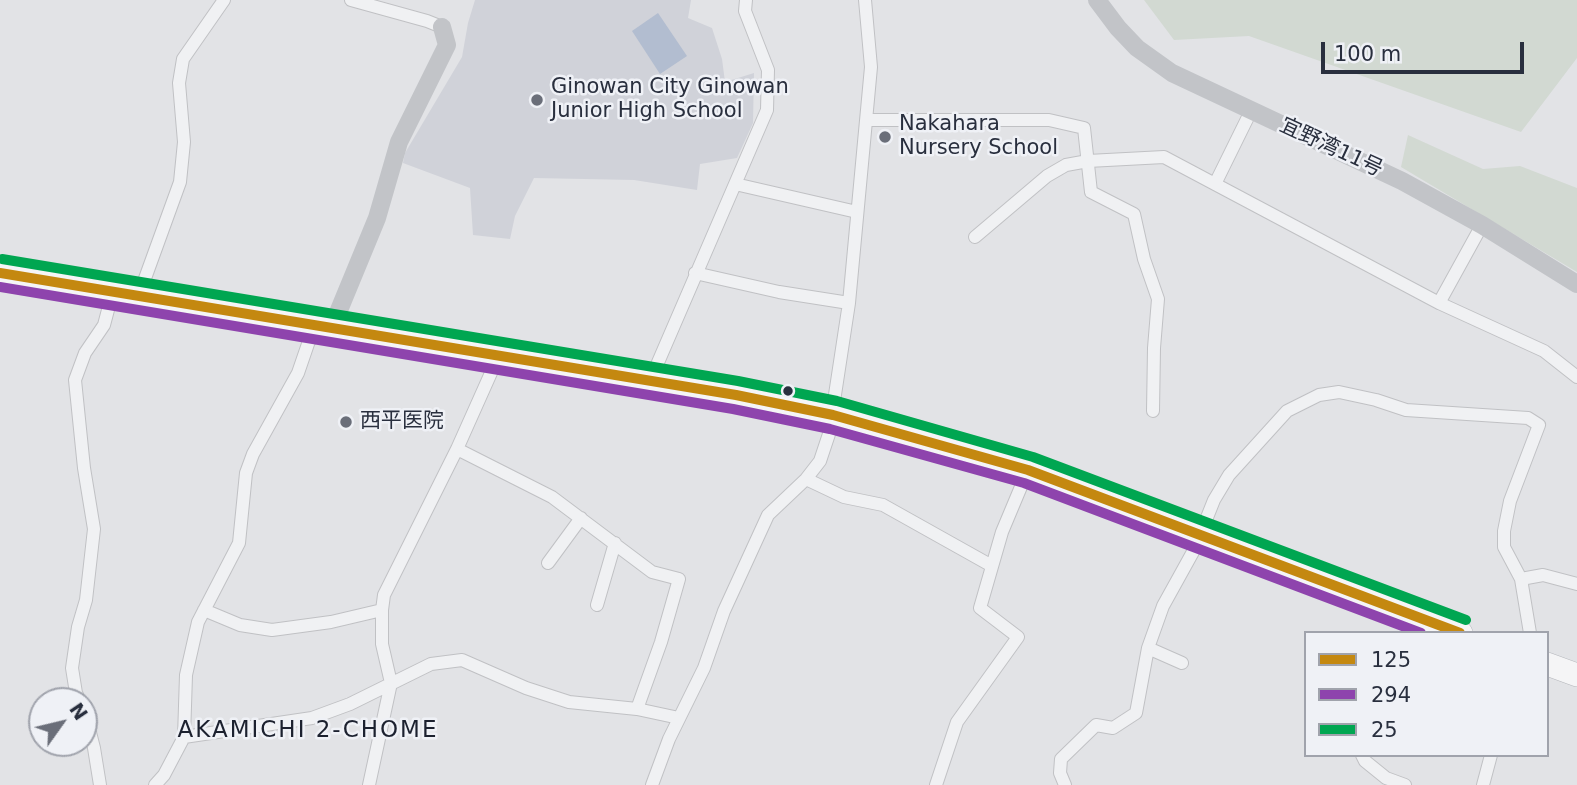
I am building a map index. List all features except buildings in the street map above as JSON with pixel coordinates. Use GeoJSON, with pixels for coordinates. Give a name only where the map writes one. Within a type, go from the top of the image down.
{"type":"FeatureCollection","features":[{"type":"Feature","properties":{"kind":"highway"},"geometry":{"type":"LineString","coordinates":[[0,273],[770,401],[832,415],[1028,470],[1456,631]]}},
{"type":"Feature","properties":{"kind":"highway"},"geometry":{"type":"LineString","coordinates":[[1549,665],[1577,675]]}},
{"type":"Feature","properties":{"kind":"street"},"geometry":{"type":"LineString","coordinates":[[139,295],[180,182],[184,142],[179,83],[183,59],[224,0]]}},
{"type":"Feature","properties":{"kind":"street"},"geometry":{"type":"LineString","coordinates":[[155,785],[164,775],[184,737],[186,675],[198,622],[239,543],[246,473],[253,454],[298,373],[309,341],[337,314],[377,218],[399,142],[447,46],[442,27],[351,0]]}},
{"type":"Feature","properties":{"kind":"street"},"geometry":{"type":"LineString","coordinates":[[650,381],[767,110],[768,70],[746,11],[746,0]]}},
{"type":"Feature","properties":{"kind":"street"},"geometry":{"type":"LineString","coordinates":[[652,785],[669,739],[704,668],[724,611],[768,515],[806,479],[820,461],[832,415],[849,303],[867,120],[871,67],[865,0]]}},
{"type":"Feature","properties":{"kind":"street","name":"宜野湾11号"},"geometry":{"type":"LineString","coordinates":[[1097,0],[1128,38],[1172,73],[1402,181],[1482,225],[1577,284]]}},
{"type":"Feature","properties":{"kind":"street"},"geometry":{"type":"LineString","coordinates":[[1215,184],[1251,111]]}},
{"type":"Feature","properties":{"kind":"street"},"geometry":{"type":"LineString","coordinates":[[867,120],[1049,120],[1084,128],[1091,192],[1134,214],[1144,259],[1158,299],[1153,411]]}},
{"type":"Feature","properties":{"kind":"street"},"geometry":{"type":"LineString","coordinates":[[975,237],[1047,176],[1066,165],[1088,161],[1164,157],[1439,303],[1544,351],[1577,377]]}},
{"type":"Feature","properties":{"kind":"street"},"geometry":{"type":"LineString","coordinates":[[735,184],[857,212]]}},
{"type":"Feature","properties":{"kind":"street"},"geometry":{"type":"LineString","coordinates":[[1439,303],[1482,225]]}},
{"type":"Feature","properties":{"kind":"street"},"geometry":{"type":"LineString","coordinates":[[695,273],[779,292],[849,303]]}},
{"type":"Feature","properties":{"kind":"street"},"geometry":{"type":"LineString","coordinates":[[75,687],[72,668],[78,627],[86,600],[94,529],[84,468],[75,380],[85,353],[104,325],[113,291]]}},
{"type":"Feature","properties":{"kind":"street"},"geometry":{"type":"LineString","coordinates":[[369,785],[372,761],[391,683],[382,644],[384,595],[457,449],[499,355]]}},
{"type":"Feature","properties":{"kind":"street"},"geometry":{"type":"LineString","coordinates":[[1065,785],[1060,773],[1061,760],[1096,725],[1112,728],[1136,713],[1147,648],[1163,606],[1200,534],[1214,500],[1229,475],[1287,411],[1319,395],[1339,392],[1377,400],[1406,410],[1528,418],[1539,425],[1510,500],[1504,531],[1504,547],[1521,579],[1530,631]]}},
{"type":"Feature","properties":{"kind":"street"},"geometry":{"type":"LineString","coordinates":[[457,449],[552,497],[652,572],[679,579],[661,642],[636,709]]}},
{"type":"Feature","properties":{"kind":"street"},"geometry":{"type":"LineString","coordinates":[[936,785],[957,722],[1018,637],[980,608],[1002,532],[1028,470]]}},
{"type":"Feature","properties":{"kind":"street"},"geometry":{"type":"LineString","coordinates":[[806,479],[844,497],[883,505],[992,566]]}},
{"type":"Feature","properties":{"kind":"street"},"geometry":{"type":"LineString","coordinates":[[548,563],[581,518]]}},
{"type":"Feature","properties":{"kind":"street"},"geometry":{"type":"LineString","coordinates":[[597,605],[615,543]]}},
{"type":"Feature","properties":{"kind":"street"},"geometry":{"type":"LineString","coordinates":[[1521,579],[1544,575],[1577,584]]}},
{"type":"Feature","properties":{"kind":"street"},"geometry":{"type":"LineString","coordinates":[[204,610],[240,625],[272,630],[331,622],[382,610]]}},
{"type":"Feature","properties":{"kind":"street"},"geometry":{"type":"LineString","coordinates":[[1147,648],[1182,663]]}},
{"type":"Feature","properties":{"kind":"street"},"geometry":{"type":"LineString","coordinates":[[184,737],[312,718],[351,704],[431,664],[462,660],[526,688],[569,702],[636,709],[679,718]]}},
{"type":"Feature","properties":{"kind":"street"},"geometry":{"type":"LineString","coordinates":[[95,757],[100,785]]}},
{"type":"Feature","properties":{"kind":"street"},"geometry":{"type":"LineString","coordinates":[[1363,757],[1386,778],[1405,785]]}},
{"type":"Feature","properties":{"kind":"street"},"geometry":{"type":"LineString","coordinates":[[1483,785],[1490,757]]}},
{"type":"Feature","properties":{"kind":"shaded area"},"geometry":{"type":"Polygon","coordinates":[[[475,0],[691,0],[688,18],[712,28],[722,59],[725,82],[754,73],[753,123],[737,158],[700,164],[697,190],[634,180],[534,178],[515,216],[510,239],[473,235],[470,188],[403,163],[405,153],[462,57],[475,0]]]}},
{"type":"Feature","properties":{"kind":"shaded area"},"geometry":{"type":"Polygon","coordinates":[[[1144,0],[1577,0],[1577,58],[1521,132],[1249,36],[1174,40],[1144,0]]]}},
{"type":"Feature","properties":{"kind":"shaded area"},"geometry":{"type":"Polygon","coordinates":[[[1408,135],[1483,169],[1520,166],[1577,188],[1577,272],[1401,167],[1408,135]]]}},
{"type":"Feature","properties":{"kind":"water"},"geometry":{"type":"Polygon","coordinates":[[[658,13],[687,56],[660,74],[632,31],[658,13]]]}},
{"type":"Feature","properties":{"kind":"transit line","name":"25"},"geometry":{"type":"LineString","coordinates":[[2,259],[738,381],[837,401],[1033,457],[1466,620]]}},
{"type":"Feature","properties":{"kind":"transit line","name":"125"},"geometry":{"type":"LineString","coordinates":[[0,273],[736,395],[833,415],[1028,470],[1455,631]]}},
{"type":"Feature","properties":{"kind":"transit line","name":"294"},"geometry":{"type":"LineString","coordinates":[[0,287],[733,409],[830,429],[1024,483],[1416,631]]}},
{"type":"Feature","properties":{"kind":"place","name":"Ginowan City Ginowan Junior High School"},"geometry":{"type":"Point","coordinates":[537,100]}},
{"type":"Feature","properties":{"kind":"place","name":"Nakahara Nursery School"},"geometry":{"type":"Point","coordinates":[885,137]}},
{"type":"Feature","properties":{"kind":"place","name":"西平医院"},"geometry":{"type":"Point","coordinates":[346,422]}},
{"type":"Feature","properties":{"kind":"district","name":"AKAMICHI 2-CHOME"},"geometry":{"type":"Point","coordinates":[308,731]}}]}
